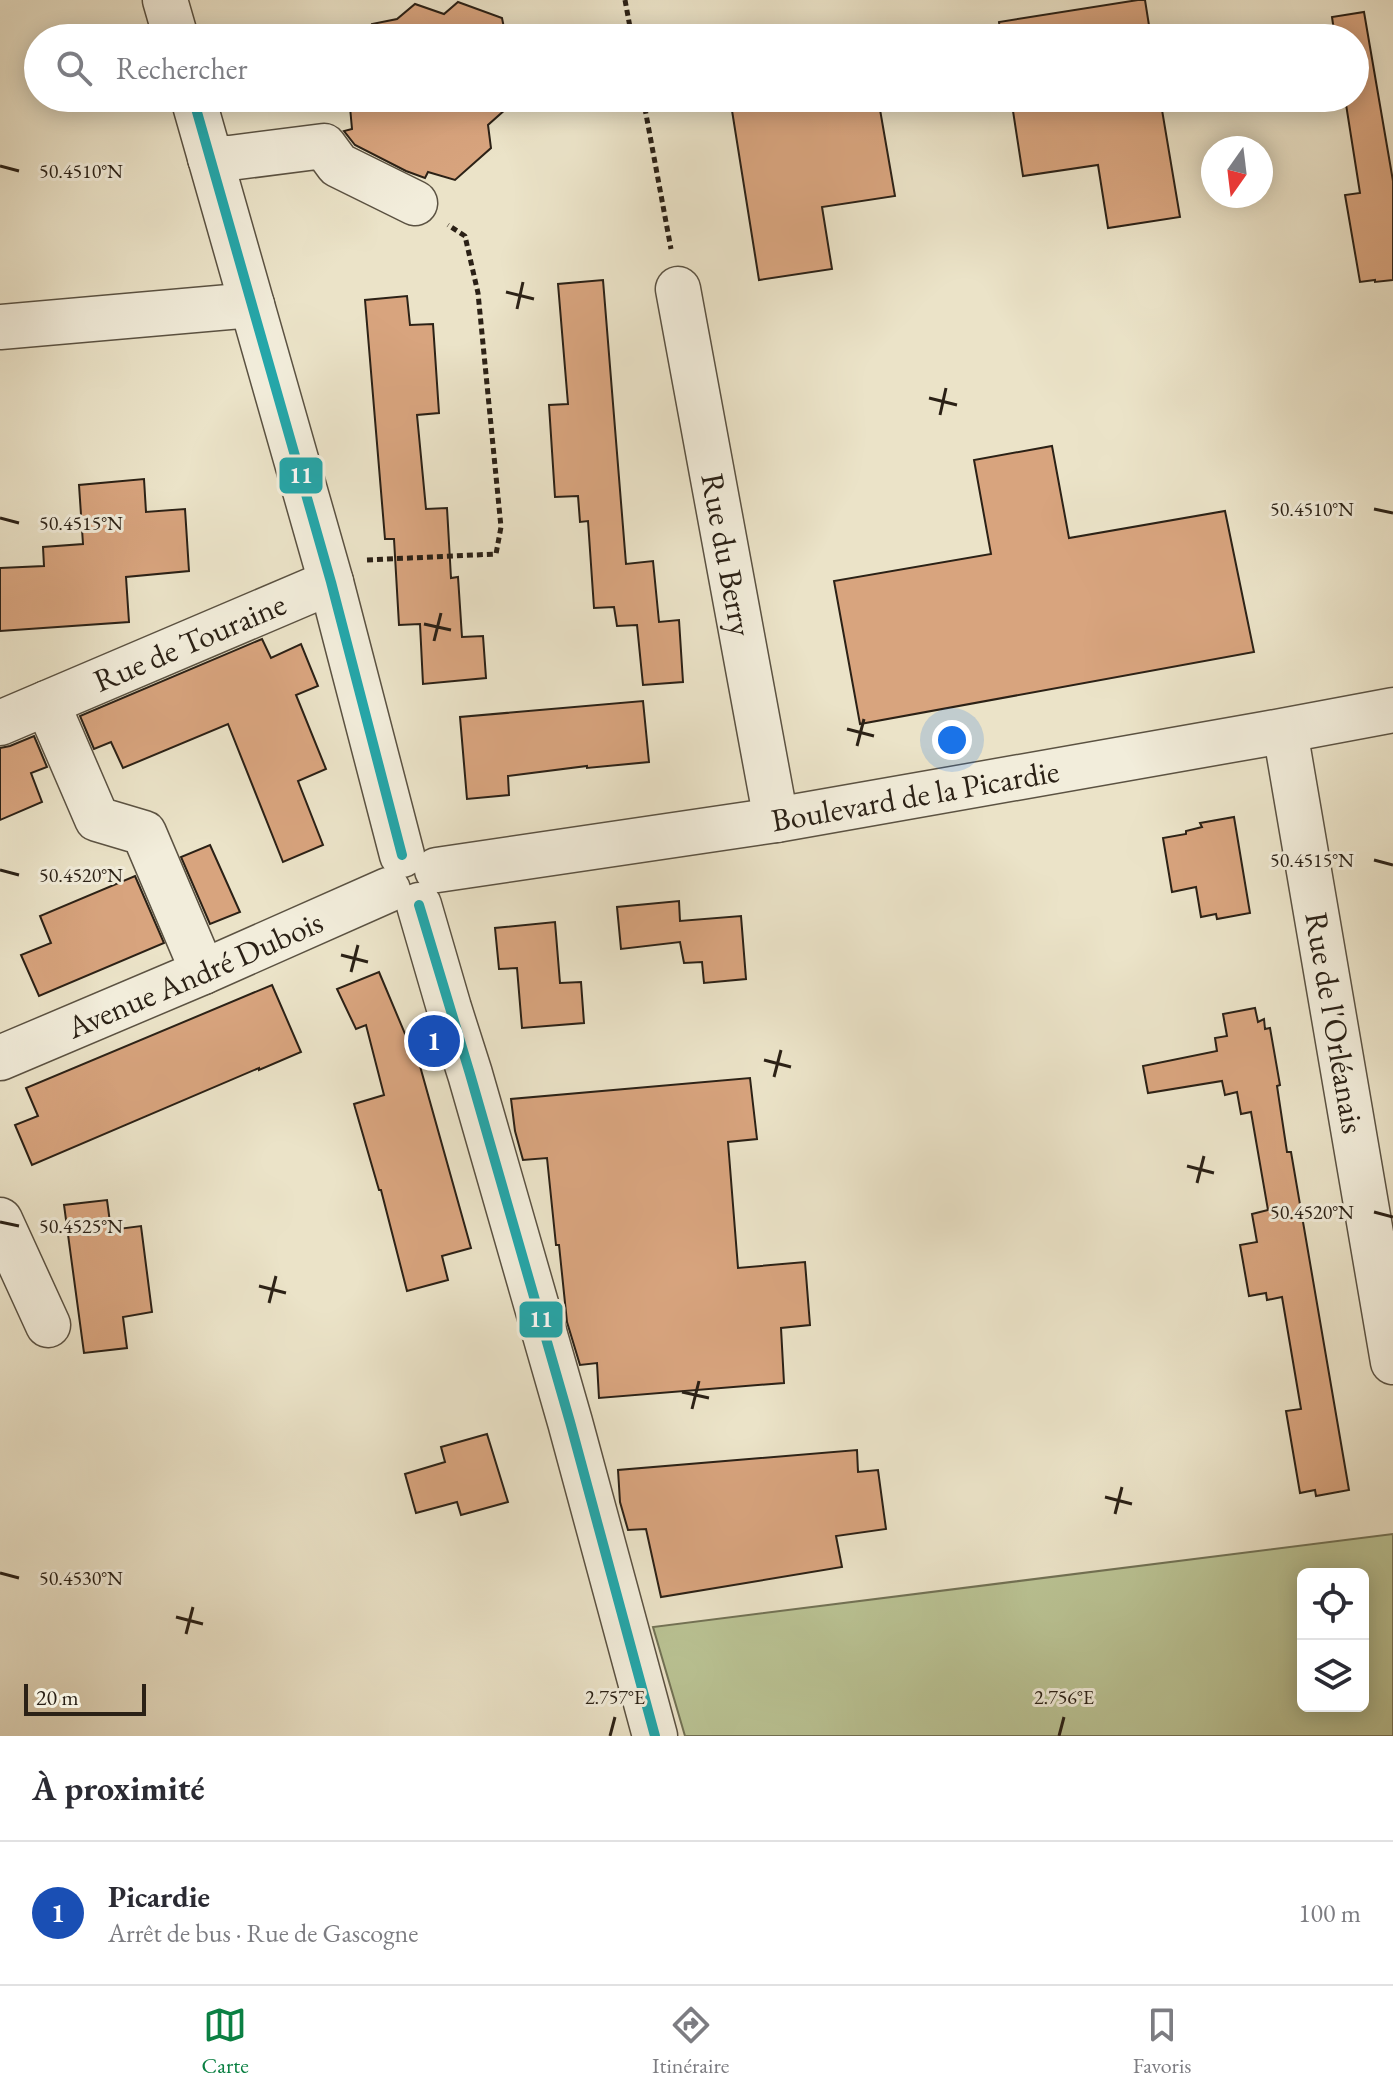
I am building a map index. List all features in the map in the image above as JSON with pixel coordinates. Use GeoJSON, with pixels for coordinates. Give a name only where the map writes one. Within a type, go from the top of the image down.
{"type":"FeatureCollection","features":[{"type":"Feature","properties":{"kind":"street"},"geometry":{"type":"LineString","coordinates":[[165,0],[172,24]]}},
{"type":"Feature","properties":{"kind":"street"},"geometry":{"type":"LineString","coordinates":[[197,112],[412,880],[566,1406],[655,1736]]}},
{"type":"Feature","properties":{"kind":"street"},"geometry":{"type":"LineString","coordinates":[[210,158],[324,146],[338,165],[415,203]]}},
{"type":"Feature","properties":{"kind":"street","name":"Rue du Berry"},"geometry":{"type":"LineString","coordinates":[[678,289],[776,820]]}},
{"type":"Feature","properties":{"kind":"street"},"geometry":{"type":"LineString","coordinates":[[0,327],[252,305]]}},
{"type":"Feature","properties":{"kind":"street","name":"Rue de Touraine"},"geometry":{"type":"LineString","coordinates":[[0,723],[328,575]]}},
{"type":"Feature","properties":{"kind":"street"},"geometry":{"type":"LineString","coordinates":[[47,703],[97,819],[144,833],[203,972]]}},
{"type":"Feature","properties":{"kind":"street","name":"Boulevard de la Picardie"},"geometry":{"type":"LineString","coordinates":[[412,880],[776,820],[1393,710]]}},
{"type":"Feature","properties":{"kind":"street","name":"Rue de l'Orléanais"},"geometry":{"type":"LineString","coordinates":[[1285,731],[1393,1362]]}},
{"type":"Feature","properties":{"kind":"street","name":"Avenue André Dubois"},"geometry":{"type":"LineString","coordinates":[[0,1058],[412,880]]}},
{"type":"Feature","properties":{"kind":"street"},"geometry":{"type":"LineString","coordinates":[[0,1220],[48,1325]]}},
{"type":"Feature","properties":{"kind":"path"},"geometry":{"type":"LineString","coordinates":[[625,0],[629,24]]}},
{"type":"Feature","properties":{"kind":"path"},"geometry":{"type":"LineString","coordinates":[[646,112],[678,289]]}},
{"type":"Feature","properties":{"kind":"path"},"geometry":{"type":"LineString","coordinates":[[328,575],[356,561],[496,554],[501,527],[475,279],[465,236],[415,203]]}},
{"type":"Feature","properties":{"kind":"green space"},"geometry":{"type":"Polygon","coordinates":[[[1393,1534],[1393,1736],[685,1736],[653,1627],[1393,1534]]]}},
{"type":"Feature","properties":{"kind":"building"},"geometry":{"type":"Polygon","coordinates":[[[1145,0],[1149,24],[999,24],[1145,0]]]}},
{"type":"Feature","properties":{"kind":"building"},"geometry":{"type":"Polygon","coordinates":[[[458,2],[502,18],[503,24],[372,24],[397,19],[415,4],[444,14],[458,2]]]}},
{"type":"Feature","properties":{"kind":"building"},"geometry":{"type":"Polygon","coordinates":[[[1364,12],[1366,24],[1333,24],[1332,17],[1364,12]]]}},
{"type":"Feature","properties":{"kind":"building"},"geometry":{"type":"Polygon","coordinates":[[[1369,41],[1393,181],[1393,280],[1360,282],[1345,195],[1360,193],[1347,112],[1369,112],[1369,41]]]}},
{"type":"Feature","properties":{"kind":"building"},"geometry":{"type":"Polygon","coordinates":[[[350,112],[503,112],[488,125],[491,148],[455,180],[428,172],[425,178],[406,171],[355,145],[344,131],[352,129],[350,112]]]}},
{"type":"Feature","properties":{"kind":"building"},"geometry":{"type":"Polygon","coordinates":[[[732,112],[880,112],[895,196],[822,207],[832,269],[759,280],[732,112]]]}},
{"type":"Feature","properties":{"kind":"building"},"geometry":{"type":"Polygon","coordinates":[[[1013,112],[1162,112],[1180,217],[1108,228],[1098,165],[1023,176],[1013,112]]]}},
{"type":"Feature","properties":{"kind":"building"},"geometry":{"type":"Polygon","coordinates":[[[603,280],[626,564],[653,561],[659,622],[679,620],[683,682],[643,685],[637,625],[617,626],[614,607],[594,608],[588,521],[580,522],[578,496],[555,497],[549,405],[568,404],[558,284],[603,280]]]}},
{"type":"Feature","properties":{"kind":"building"},"geometry":{"type":"Polygon","coordinates":[[[407,296],[410,325],[433,324],[439,413],[417,415],[426,509],[447,508],[451,578],[458,577],[462,637],[483,636],[486,678],[423,684],[420,624],[399,625],[394,539],[385,539],[365,300],[407,296]]]}},
{"type":"Feature","properties":{"kind":"building"},"geometry":{"type":"Polygon","coordinates":[[[1052,446],[1069,538],[1225,511],[1254,652],[860,724],[834,581],[991,554],[974,460],[1052,446]]]}},
{"type":"Feature","properties":{"kind":"building"},"geometry":{"type":"Polygon","coordinates":[[[144,479],[146,512],[185,509],[189,571],[126,577],[129,622],[0,631],[0,568],[44,566],[43,547],[83,544],[79,485],[144,479]]]}},
{"type":"Feature","properties":{"kind":"building"},"geometry":{"type":"Polygon","coordinates":[[[262,639],[271,658],[301,644],[318,686],[296,695],[326,769],[298,781],[323,845],[283,862],[228,724],[123,768],[111,742],[94,749],[80,716],[262,639]]]}},
{"type":"Feature","properties":{"kind":"building"},"geometry":{"type":"Polygon","coordinates":[[[643,701],[649,762],[508,776],[509,795],[467,799],[460,717],[643,701]]]}},
{"type":"Feature","properties":{"kind":"building"},"geometry":{"type":"Polygon","coordinates":[[[34,736],[47,767],[31,773],[42,802],[0,820],[0,748],[34,736]]]}},
{"type":"Feature","properties":{"kind":"building"},"geometry":{"type":"Polygon","coordinates":[[[1234,817],[1250,913],[1217,919],[1216,914],[1201,917],[1196,887],[1172,892],[1163,838],[1186,834],[1186,831],[1202,827],[1200,823],[1234,817]]]}},
{"type":"Feature","properties":{"kind":"building"},"geometry":{"type":"Polygon","coordinates":[[[210,845],[240,912],[210,924],[181,857],[210,845]]]}},
{"type":"Feature","properties":{"kind":"building"},"geometry":{"type":"Polygon","coordinates":[[[135,876],[164,943],[39,996],[21,955],[51,943],[40,916],[135,876]]]}},
{"type":"Feature","properties":{"kind":"building"},"geometry":{"type":"Polygon","coordinates":[[[679,901],[680,921],[741,916],[746,979],[704,983],[702,962],[684,963],[680,942],[621,949],[617,907],[679,901]]]}},
{"type":"Feature","properties":{"kind":"building"},"geometry":{"type":"Polygon","coordinates":[[[555,922],[560,983],[581,982],[584,1023],[522,1028],[517,968],[499,969],[495,928],[555,922]]]}},
{"type":"Feature","properties":{"kind":"building"},"geometry":{"type":"Polygon","coordinates":[[[379,972],[418,1059],[471,1248],[442,1256],[448,1280],[407,1291],[381,1190],[354,1104],[384,1095],[366,1025],[356,1029],[337,989],[379,972]]]}},
{"type":"Feature","properties":{"kind":"building"},"geometry":{"type":"Polygon","coordinates":[[[272,985],[301,1052],[32,1165],[15,1125],[38,1116],[26,1088],[272,985]]]}},
{"type":"Feature","properties":{"kind":"building"},"geometry":{"type":"Polygon","coordinates":[[[1255,1008],[1258,1022],[1264,1019],[1265,1029],[1270,1028],[1287,1152],[1291,1152],[1349,1490],[1316,1496],[1315,1490],[1300,1493],[1286,1411],[1301,1409],[1282,1297],[1267,1300],[1266,1293],[1249,1296],[1240,1245],[1257,1242],[1252,1214],[1268,1210],[1251,1112],[1241,1114],[1237,1092],[1225,1095],[1222,1081],[1148,1093],[1143,1066],[1217,1051],[1215,1038],[1227,1036],[1223,1014],[1255,1008]]]}},
{"type":"Feature","properties":{"kind":"building"},"geometry":{"type":"Polygon","coordinates":[[[750,1078],[757,1139],[728,1142],[738,1268],[805,1262],[810,1325],[781,1328],[784,1383],[599,1398],[597,1363],[580,1365],[567,1322],[547,1158],[523,1160],[511,1099],[750,1078]]]}},
{"type":"Feature","properties":{"kind":"building"},"geometry":{"type":"Polygon","coordinates":[[[107,1200],[111,1230],[141,1226],[152,1312],[123,1317],[127,1348],[84,1353],[64,1205],[107,1200]]]}},
{"type":"Feature","properties":{"kind":"building"},"geometry":{"type":"Polygon","coordinates":[[[487,1434],[508,1502],[461,1515],[457,1502],[416,1513],[405,1474],[445,1462],[441,1447],[487,1434]]]}},
{"type":"Feature","properties":{"kind":"building"},"geometry":{"type":"Polygon","coordinates":[[[857,1450],[858,1472],[878,1470],[886,1529],[836,1536],[842,1567],[661,1597],[646,1529],[628,1530],[620,1502],[618,1470],[857,1450]]]}},
{"type":"Feature","properties":{"kind":"transit line","name":"11"},"geometry":{"type":"LineString","coordinates":[[197,112],[331,582],[402,855]]}},
{"type":"Feature","properties":{"kind":"transit line","name":"11"},"geometry":{"type":"LineString","coordinates":[[419,905],[570,1422],[655,1736]]}},
{"type":"Feature","properties":{"kind":"place","name":"Picardie"},"geometry":{"type":"Point","coordinates":[434,1041]}}]}
